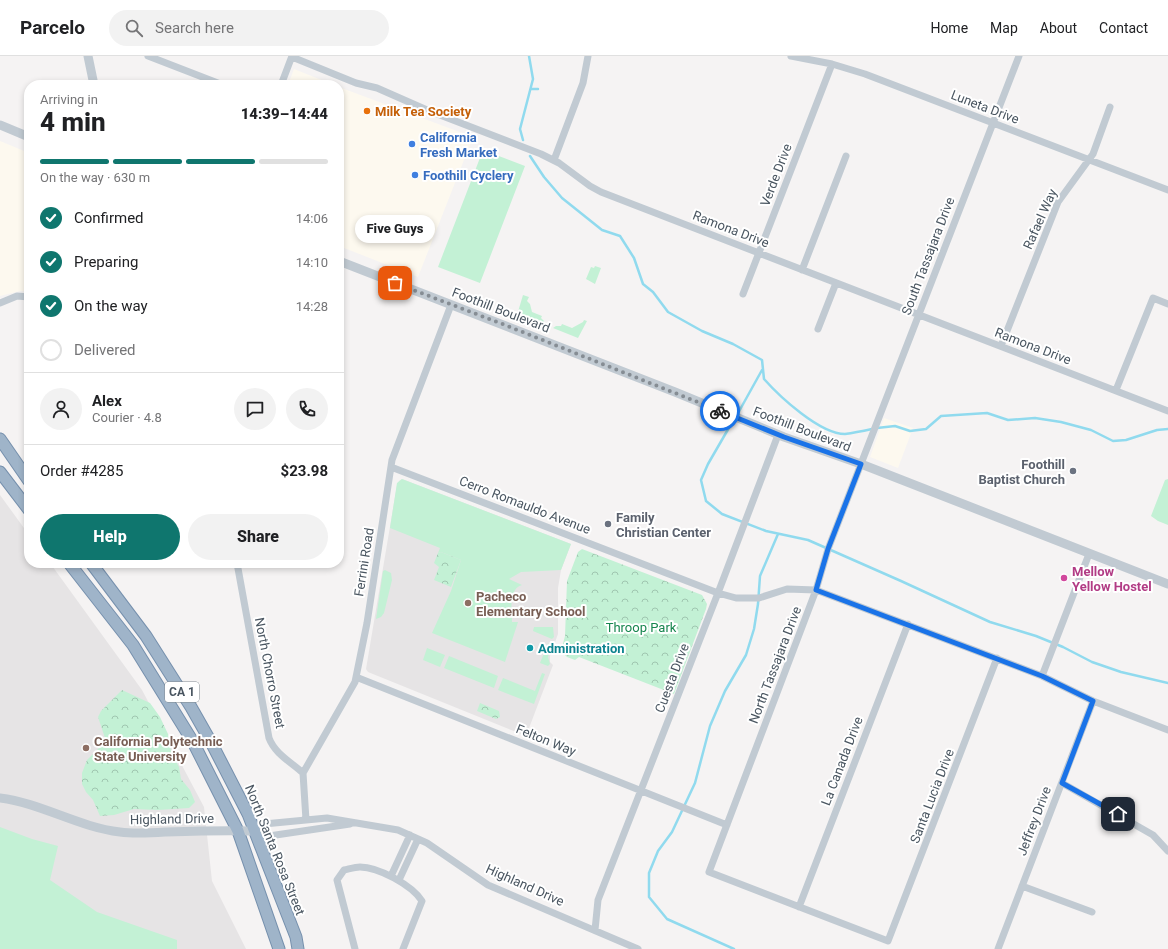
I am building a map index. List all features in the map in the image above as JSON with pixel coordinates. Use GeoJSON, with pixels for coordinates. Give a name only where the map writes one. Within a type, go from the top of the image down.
{"type":"FeatureCollection","features":[{"type":"Feature","properties":{"kind":"highway"},"geometry":{"type":"LineString","coordinates":[[0,439],[24,474]]}},
{"type":"Feature","properties":{"kind":"highway"},"geometry":{"type":"LineString","coordinates":[[0,472],[24,503]]}},
{"type":"Feature","properties":{"kind":"highway","name":"North Santa Rosa Street"},"geometry":{"type":"LineString","coordinates":[[74,568],[133,645],[193,742],[238,831],[279,949]]}},
{"type":"Feature","properties":{"kind":"highway","name":"North Santa Rosa Street"},"geometry":{"type":"LineString","coordinates":[[95,568],[146,636],[191,707],[248,814],[296,937],[298,949]]}},
{"type":"Feature","properties":{"kind":"street"},"geometry":{"type":"LineString","coordinates":[[88,56],[93,80]]}},
{"type":"Feature","properties":{"kind":"street"},"geometry":{"type":"LineString","coordinates":[[148,56],[210,80]]}},
{"type":"Feature","properties":{"kind":"street"},"geometry":{"type":"LineString","coordinates":[[554,160],[583,83],[588,56]]}},
{"type":"Feature","properties":{"kind":"street","name":"Luneta Drive"},"geometry":{"type":"LineString","coordinates":[[791,56],[832,64],[865,74],[1168,190]]}},
{"type":"Feature","properties":{"kind":"street","name":"South Tassajara Drive"},"geometry":{"type":"LineString","coordinates":[[861,464],[1018,56]]}},
{"type":"Feature","properties":{"kind":"street"},"geometry":{"type":"LineString","coordinates":[[283,80],[292,57]]}},
{"type":"Feature","properties":{"kind":"street","name":"Ramona Drive"},"geometry":{"type":"LineString","coordinates":[[292,57],[356,83],[377,88],[427,110],[554,160],[601,192],[1168,411]]}},
{"type":"Feature","properties":{"kind":"street","name":"Verde Drive"},"geometry":{"type":"LineString","coordinates":[[743,294],[832,64]]}},
{"type":"Feature","properties":{"kind":"street","name":"Rafael Way"},"geometry":{"type":"LineString","coordinates":[[1001,346],[1058,202],[1089,160],[1101,136],[1110,107]]}},
{"type":"Feature","properties":{"kind":"street"},"geometry":{"type":"LineString","coordinates":[[0,125],[24,135]]}},
{"type":"Feature","properties":{"kind":"street"},"geometry":{"type":"LineString","coordinates":[[802,270],[846,156]]}},
{"type":"Feature","properties":{"kind":"street","name":"Foothill Boulevard"},"geometry":{"type":"LineString","coordinates":[[344,263],[451,306],[655,384],[778,435],[861,464],[1168,584]]}},
{"type":"Feature","properties":{"kind":"street"},"geometry":{"type":"LineString","coordinates":[[818,329],[836,283]]}},
{"type":"Feature","properties":{"kind":"street"},"geometry":{"type":"LineString","coordinates":[[0,303],[17,296],[24,297]]}},
{"type":"Feature","properties":{"kind":"street"},"geometry":{"type":"LineString","coordinates":[[1116,390],[1153,298],[1168,304]]}},
{"type":"Feature","properties":{"kind":"street","name":"Ferrini Road"},"geometry":{"type":"LineString","coordinates":[[303,773],[355,682],[367,623],[390,467],[451,306]]}},
{"type":"Feature","properties":{"kind":"street","name":"Cuesta Drive"},"geometry":{"type":"LineString","coordinates":[[595,930],[598,900],[778,435]]}},
{"type":"Feature","properties":{"kind":"street","name":"North Tassajara Drive"},"geometry":{"type":"LineString","coordinates":[[798,907],[709,872],[816,590],[828,549],[861,464]]}},
{"type":"Feature","properties":{"kind":"street","name":"Cerro Romauldo Avenue"},"geometry":{"type":"LineString","coordinates":[[390,467],[718,593],[736,598],[759,598],[787,589],[816,590],[997,658],[1042,676],[1093,701],[1168,730]]}},
{"type":"Feature","properties":{"kind":"street"},"geometry":{"type":"LineString","coordinates":[[1042,676],[1089,554]]}},
{"type":"Feature","properties":{"kind":"street","name":"North Chorro Street"},"geometry":{"type":"LineString","coordinates":[[238,568],[270,738],[273,747],[303,773]]}},
{"type":"Feature","properties":{"kind":"street","name":"La Canada Drive"},"geometry":{"type":"LineString","coordinates":[[798,907],[908,624]]}},
{"type":"Feature","properties":{"kind":"street","name":"Santa Lucia Drive"},"geometry":{"type":"LineString","coordinates":[[798,907],[888,942],[997,658]]}},
{"type":"Feature","properties":{"kind":"street","name":"Felton Way"},"geometry":{"type":"LineString","coordinates":[[356,677],[727,825]]}},
{"type":"Feature","properties":{"kind":"street","name":"Jeffrey Drive"},"geometry":{"type":"LineString","coordinates":[[998,949],[1093,701]]}},
{"type":"Feature","properties":{"kind":"street"},"geometry":{"type":"LineString","coordinates":[[303,773],[306,820]]}},
{"type":"Feature","properties":{"kind":"street"},"geometry":{"type":"LineString","coordinates":[[1062,783],[1153,835],[1168,851]]}},
{"type":"Feature","properties":{"kind":"street","name":"Highland Drive"},"geometry":{"type":"LineString","coordinates":[[0,798],[33,806],[102,829],[121,833],[140,834],[254,831],[269,836],[360,822]]}},
{"type":"Feature","properties":{"kind":"street","name":"Highland Drive"},"geometry":{"type":"LineString","coordinates":[[254,831],[264,824],[328,818],[386,826],[418,839],[454,861],[488,886],[595,930],[622,946],[638,949]]}},
{"type":"Feature","properties":{"kind":"street"},"geometry":{"type":"LineString","coordinates":[[391,876],[410,835]]}},
{"type":"Feature","properties":{"kind":"street"},"geometry":{"type":"LineString","coordinates":[[399,880],[418,839]]}},
{"type":"Feature","properties":{"kind":"street"},"geometry":{"type":"LineString","coordinates":[[355,949],[337,880],[344,870],[360,867],[391,876],[399,880],[417,892],[422,900],[403,949]]}},
{"type":"Feature","properties":{"kind":"street"},"geometry":{"type":"LineString","coordinates":[[1022,886],[1092,912]]}},
{"type":"Feature","properties":{"kind":"shaded area"},"geometry":{"type":"Polygon","coordinates":[[[294,69],[322,80],[290,80],[294,69]]]}},
{"type":"Feature","properties":{"kind":"shaded area"},"geometry":{"type":"Polygon","coordinates":[[[344,89],[473,137],[418,277],[344,248],[344,89]]]}},
{"type":"Feature","properties":{"kind":"shaded area"},"geometry":{"type":"Polygon","coordinates":[[[0,141],[24,151],[24,291],[0,296],[0,141]]]}},
{"type":"Feature","properties":{"kind":"shaded area"},"geometry":{"type":"Polygon","coordinates":[[[884,418],[913,428],[898,468],[870,457],[884,418]]]}},
{"type":"Feature","properties":{"kind":"shaded area","name":"Pacheco Elementary School"},"geometry":{"type":"Polygon","coordinates":[[[402,479],[571,544],[561,570],[558,588],[558,634],[550,656],[550,662],[553,665],[526,736],[368,672],[366,669],[397,485],[402,479]]]}},
{"type":"Feature","properties":{"kind":"shaded area","name":"California Polytechnic State University"},"geometry":{"type":"Polygon","coordinates":[[[0,495],[24,528],[24,568],[54,568],[142,690],[204,807],[212,881],[246,949],[0,949],[0,495]]]}},
{"type":"Feature","properties":{"kind":"green space"},"geometry":{"type":"Polygon","coordinates":[[[483,150],[525,166],[480,283],[438,267],[483,150]]]}},
{"type":"Feature","properties":{"kind":"green space"},"geometry":{"type":"Polygon","coordinates":[[[595,266],[601,268],[595,284],[586,279],[591,267],[594,268],[595,266]]]}},
{"type":"Feature","properties":{"kind":"green space"},"geometry":{"type":"Polygon","coordinates":[[[523,295],[529,297],[527,301],[530,304],[532,312],[542,316],[541,318],[544,321],[545,326],[517,315],[523,295]]]}},
{"type":"Feature","properties":{"kind":"green space"},"geometry":{"type":"Polygon","coordinates":[[[584,320],[587,321],[578,338],[553,328],[556,326],[561,326],[562,324],[572,328],[584,320]]]}},
{"type":"Feature","properties":{"kind":"green space"},"geometry":{"type":"Polygon","coordinates":[[[402,479],[571,544],[561,570],[521,572],[509,579],[522,585],[518,587],[513,595],[511,606],[512,622],[518,622],[505,662],[432,633],[451,591],[461,560],[441,552],[438,553],[440,548],[390,528],[397,483],[402,479]]]}},
{"type":"Feature","properties":{"kind":"green space"},"geometry":{"type":"Polygon","coordinates":[[[1168,479],[1168,525],[1151,516],[1165,480],[1168,479]]]}},
{"type":"Feature","properties":{"kind":"green space","name":"Throop Park"},"geometry":{"type":"Polygon","coordinates":[[[582,549],[702,595],[707,604],[706,609],[674,694],[579,657],[575,660],[567,657],[561,651],[565,636],[567,581],[578,552],[582,549]]]}},
{"type":"Feature","properties":{"kind":"green space"},"geometry":{"type":"Polygon","coordinates":[[[441,552],[461,560],[451,587],[434,580],[439,567],[434,563],[438,553],[441,552]]]}},
{"type":"Feature","properties":{"kind":"green space"},"geometry":{"type":"Polygon","coordinates":[[[385,570],[391,573],[392,580],[384,613],[381,617],[376,619],[383,571],[385,570]]]}},
{"type":"Feature","properties":{"kind":"green space"},"geometry":{"type":"Polygon","coordinates":[[[534,627],[553,627],[554,637],[552,639],[533,631],[534,627]]]}},
{"type":"Feature","properties":{"kind":"green space"},"geometry":{"type":"Polygon","coordinates":[[[548,643],[551,649],[548,657],[550,664],[548,666],[540,663],[548,643]]]}},
{"type":"Feature","properties":{"kind":"green space"},"geometry":{"type":"Polygon","coordinates":[[[427,648],[445,655],[440,667],[423,660],[427,648]]]}},
{"type":"Feature","properties":{"kind":"green space"},"geometry":{"type":"Polygon","coordinates":[[[449,656],[498,676],[494,688],[444,668],[449,656]]]}},
{"type":"Feature","properties":{"kind":"green space"},"geometry":{"type":"Polygon","coordinates":[[[542,673],[545,674],[534,704],[498,690],[503,678],[535,691],[542,673]]]}},
{"type":"Feature","properties":{"kind":"green space"},"geometry":{"type":"Polygon","coordinates":[[[122,690],[150,703],[160,717],[168,734],[171,752],[179,767],[181,779],[190,790],[195,802],[189,808],[158,810],[134,809],[114,815],[100,816],[93,800],[86,792],[82,784],[82,773],[87,760],[106,741],[98,717],[101,711],[122,690]]]}},
{"type":"Feature","properties":{"kind":"green space"},"geometry":{"type":"Polygon","coordinates":[[[480,703],[499,711],[500,717],[496,719],[477,711],[480,703]]]}},
{"type":"Feature","properties":{"kind":"green space"},"geometry":{"type":"Polygon","coordinates":[[[0,827],[32,839],[58,846],[50,880],[97,912],[177,940],[177,949],[0,949],[0,827]]]}},
{"type":"Feature","properties":{"kind":"waterway"},"geometry":{"type":"LineString","coordinates":[[523,140],[520,129],[533,79],[529,56]]}},
{"type":"Feature","properties":{"kind":"waterway"},"geometry":{"type":"LineString","coordinates":[[531,89],[538,89]]}},
{"type":"Feature","properties":{"kind":"waterway"},"geometry":{"type":"LineString","coordinates":[[530,156],[544,177],[562,198],[602,230],[620,236],[634,258],[643,284],[653,292],[668,312],[702,331],[733,344],[762,360],[764,379],[801,413],[824,428],[845,434],[872,429]]}},
{"type":"Feature","properties":{"kind":"waterway"},"geometry":{"type":"LineString","coordinates":[[737,415],[762,370]]}},
{"type":"Feature","properties":{"kind":"waterway"},"geometry":{"type":"LineString","coordinates":[[877,428],[895,426],[910,431],[926,429],[941,416],[987,413],[1008,420],[1035,418],[1061,422],[1091,430],[1113,441],[1126,440],[1157,430],[1168,429]]}},
{"type":"Feature","properties":{"kind":"waterway"},"geometry":{"type":"LineString","coordinates":[[734,419],[708,464],[701,480],[706,501],[722,514],[766,531],[808,540],[990,622],[1036,636],[1063,647],[1092,662],[1121,672],[1168,683]]}},
{"type":"Feature","properties":{"kind":"waterway"},"geometry":{"type":"LineString","coordinates":[[734,949],[667,919],[649,897],[649,873],[658,851],[672,832],[695,783],[710,726],[725,691],[746,655],[754,629],[760,576],[778,534]]}},
{"type":"Feature","properties":{"kind":"way so far"},"geometry":{"type":"LineString","coordinates":[[395,283],[451,306],[505,325],[720,411]]}},
{"type":"Feature","properties":{"kind":"place","name":"Milk Tea Society"},"geometry":{"type":"Point","coordinates":[367,111]}},
{"type":"Feature","properties":{"kind":"place","name":"California Fresh Market"},"geometry":{"type":"Point","coordinates":[412,144]}},
{"type":"Feature","properties":{"kind":"place","name":"Foothill Cyclery"},"geometry":{"type":"Point","coordinates":[415,175]}},
{"type":"Feature","properties":{"kind":"place","name":"Five Guys"},"geometry":{"type":"Point","coordinates":[395,283]}},
{"type":"Feature","properties":{"kind":"place","name":"Foothill Baptist Church"},"geometry":{"type":"Point","coordinates":[1073,471]}},
{"type":"Feature","properties":{"kind":"place","name":"Family Christian Center"},"geometry":{"type":"Point","coordinates":[608,524]}},
{"type":"Feature","properties":{"kind":"place","name":"Mellow Yellow Hostel"},"geometry":{"type":"Point","coordinates":[1064,578]}},
{"type":"Feature","properties":{"kind":"place","name":"Pacheco Elementary School"},"geometry":{"type":"Point","coordinates":[468,603]}},
{"type":"Feature","properties":{"kind":"place","name":"Administration"},"geometry":{"type":"Point","coordinates":[530,648]}},
{"type":"Feature","properties":{"kind":"place","name":"California Polytechnic State University"},"geometry":{"type":"Point","coordinates":[86,748]}},
{"type":"Feature","properties":{"kind":"route"},"geometry":{"type":"LineString","coordinates":[[720,411],[784,437],[861,464],[828,549],[816,590],[1042,676],[1093,701],[1062,783],[1118,814]]}}]}
